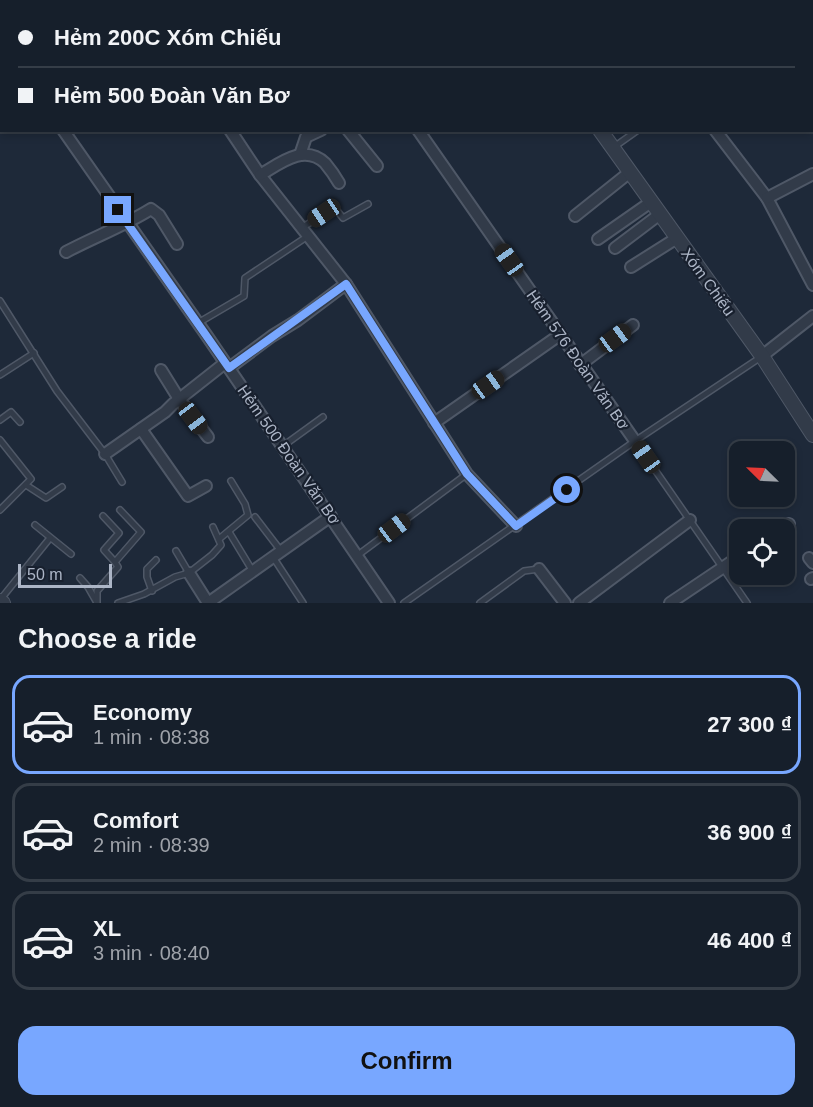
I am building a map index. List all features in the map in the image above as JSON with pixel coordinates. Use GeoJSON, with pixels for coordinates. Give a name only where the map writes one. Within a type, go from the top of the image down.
{"type":"FeatureCollection","features":[{"type":"Feature","properties":{"kind":"street","name":"Hẻm 500 Đoàn Văn Bơ"},"geometry":{"type":"LineString","coordinates":[[64,132],[389,603]]}},
{"type":"Feature","properties":{"kind":"street"},"geometry":{"type":"LineString","coordinates":[[231,132],[260,175],[346,284],[467,474],[516,526]]}},
{"type":"Feature","properties":{"kind":"street"},"geometry":{"type":"LineString","coordinates":[[300,155],[306,137],[317,132]]}},
{"type":"Feature","properties":{"kind":"street"},"geometry":{"type":"LineString","coordinates":[[350,132],[377,166]]}},
{"type":"Feature","properties":{"kind":"street","name":"Hẻm 576 Đoàn Văn Bơ"},"geometry":{"type":"LineString","coordinates":[[419,132],[635,441]]}},
{"type":"Feature","properties":{"kind":"street","name":"Xóm Chiếu"},"geometry":{"type":"LineString","coordinates":[[601,132],[762,357],[813,435]]}},
{"type":"Feature","properties":{"kind":"street"},"geometry":{"type":"LineString","coordinates":[[717,132],[767,198],[813,285]]}},
{"type":"Feature","properties":{"kind":"street"},"geometry":{"type":"LineString","coordinates":[[260,175],[293,155],[308,154],[324,162],[339,183]]}},
{"type":"Feature","properties":{"kind":"street"},"geometry":{"type":"LineString","coordinates":[[575,216],[630,172]]}},
{"type":"Feature","properties":{"kind":"street"},"geometry":{"type":"LineString","coordinates":[[767,198],[813,174]]}},
{"type":"Feature","properties":{"kind":"street"},"geometry":{"type":"LineString","coordinates":[[598,239],[651,201]]}},
{"type":"Feature","properties":{"kind":"street"},"geometry":{"type":"LineString","coordinates":[[66,252],[128,223],[151,209],[159,215],[177,244]]}},
{"type":"Feature","properties":{"kind":"street"},"geometry":{"type":"LineString","coordinates":[[615,248],[660,214]]}},
{"type":"Feature","properties":{"kind":"street"},"geometry":{"type":"LineString","coordinates":[[632,267],[677,238]]}},
{"type":"Feature","properties":{"kind":"street"},"geometry":{"type":"LineString","coordinates":[[105,454],[227,365],[346,284]]}},
{"type":"Feature","properties":{"kind":"street"},"geometry":{"type":"LineString","coordinates":[[762,357],[813,316]]}},
{"type":"Feature","properties":{"kind":"street"},"geometry":{"type":"LineString","coordinates":[[580,365],[633,325]]}},
{"type":"Feature","properties":{"kind":"street"},"geometry":{"type":"LineString","coordinates":[[434,423],[561,334]]}},
{"type":"Feature","properties":{"kind":"street"},"geometry":{"type":"LineString","coordinates":[[160,370],[208,437]]}},
{"type":"Feature","properties":{"kind":"street"},"geometry":{"type":"LineString","coordinates":[[141,429],[188,496],[206,486]]}},
{"type":"Feature","properties":{"kind":"street"},"geometry":{"type":"LineString","coordinates":[[189,573],[208,603],[331,516]]}},
{"type":"Feature","properties":{"kind":"street"},"geometry":{"type":"LineString","coordinates":[[579,603],[690,520]]}},
{"type":"Feature","properties":{"kind":"street"},"geometry":{"type":"LineString","coordinates":[[670,603],[729,564]]}},
{"type":"Feature","properties":{"kind":"street"},"geometry":{"type":"LineString","coordinates":[[539,569],[565,603]]}},
{"type":"Feature","properties":{"kind":"lane"},"geometry":{"type":"LineString","coordinates":[[613,148],[635,132]]}},
{"type":"Feature","properties":{"kind":"lane"},"geometry":{"type":"LineString","coordinates":[[198,323],[244,296],[244,278],[335,208],[343,218],[368,204]]}},
{"type":"Feature","properties":{"kind":"lane"},"geometry":{"type":"LineString","coordinates":[[0,301],[57,391],[105,454],[122,482]]}},
{"type":"Feature","properties":{"kind":"lane"},"geometry":{"type":"LineString","coordinates":[[0,375],[34,353]]}},
{"type":"Feature","properties":{"kind":"lane"},"geometry":{"type":"LineString","coordinates":[[404,603],[635,441],[762,357]]}},
{"type":"Feature","properties":{"kind":"lane"},"geometry":{"type":"LineString","coordinates":[[0,420],[11,412],[20,423]]}},
{"type":"Feature","properties":{"kind":"lane"},"geometry":{"type":"LineString","coordinates":[[282,447],[323,417]]}},
{"type":"Feature","properties":{"kind":"lane"},"geometry":{"type":"LineString","coordinates":[[0,440],[31,479],[0,510]]}},
{"type":"Feature","properties":{"kind":"lane"},"geometry":{"type":"LineString","coordinates":[[635,441],[747,603]]}},
{"type":"Feature","properties":{"kind":"lane"},"geometry":{"type":"LineString","coordinates":[[358,555],[467,474]]}},
{"type":"Feature","properties":{"kind":"lane"},"geometry":{"type":"LineString","coordinates":[[219,539],[248,515],[231,481]]}},
{"type":"Feature","properties":{"kind":"lane"},"geometry":{"type":"LineString","coordinates":[[26,485],[46,498],[62,487]]}},
{"type":"Feature","properties":{"kind":"lane"},"geometry":{"type":"LineString","coordinates":[[115,562],[141,531],[120,510]]}},
{"type":"Feature","properties":{"kind":"lane"},"geometry":{"type":"LineString","coordinates":[[99,603],[97,591],[118,567],[104,550],[119,533],[103,516]]}},
{"type":"Feature","properties":{"kind":"lane"},"geometry":{"type":"LineString","coordinates":[[255,517],[303,603]]}},
{"type":"Feature","properties":{"kind":"lane"},"geometry":{"type":"LineString","coordinates":[[35,525],[71,554]]}},
{"type":"Feature","properties":{"kind":"lane"},"geometry":{"type":"LineString","coordinates":[[118,603],[152,591],[175,577],[189,573],[212,555],[221,545],[213,527]]}},
{"type":"Feature","properties":{"kind":"lane"},"geometry":{"type":"LineString","coordinates":[[229,532],[252,570]]}},
{"type":"Feature","properties":{"kind":"lane"},"geometry":{"type":"LineString","coordinates":[[1,601],[50,538]]}},
{"type":"Feature","properties":{"kind":"lane"},"geometry":{"type":"LineString","coordinates":[[176,551],[189,573]]}},
{"type":"Feature","properties":{"kind":"lane"},"geometry":{"type":"LineString","coordinates":[[152,591],[147,569],[156,561]]}},
{"type":"Feature","properties":{"kind":"lane"},"geometry":{"type":"LineString","coordinates":[[480,603],[524,571],[539,569]]}},
{"type":"Feature","properties":{"kind":"lane"},"geometry":{"type":"LineString","coordinates":[[80,578],[99,603]]}},
{"type":"Feature","properties":{"kind":"lane"},"geometry":{"type":"LineString","coordinates":[[93,603],[99,603]]}},
{"type":"Feature","properties":{"kind":"route"},"geometry":{"type":"LineString","coordinates":[[118,210],[229,368],[346,284],[467,474],[516,526],[567,490]]}}]}
